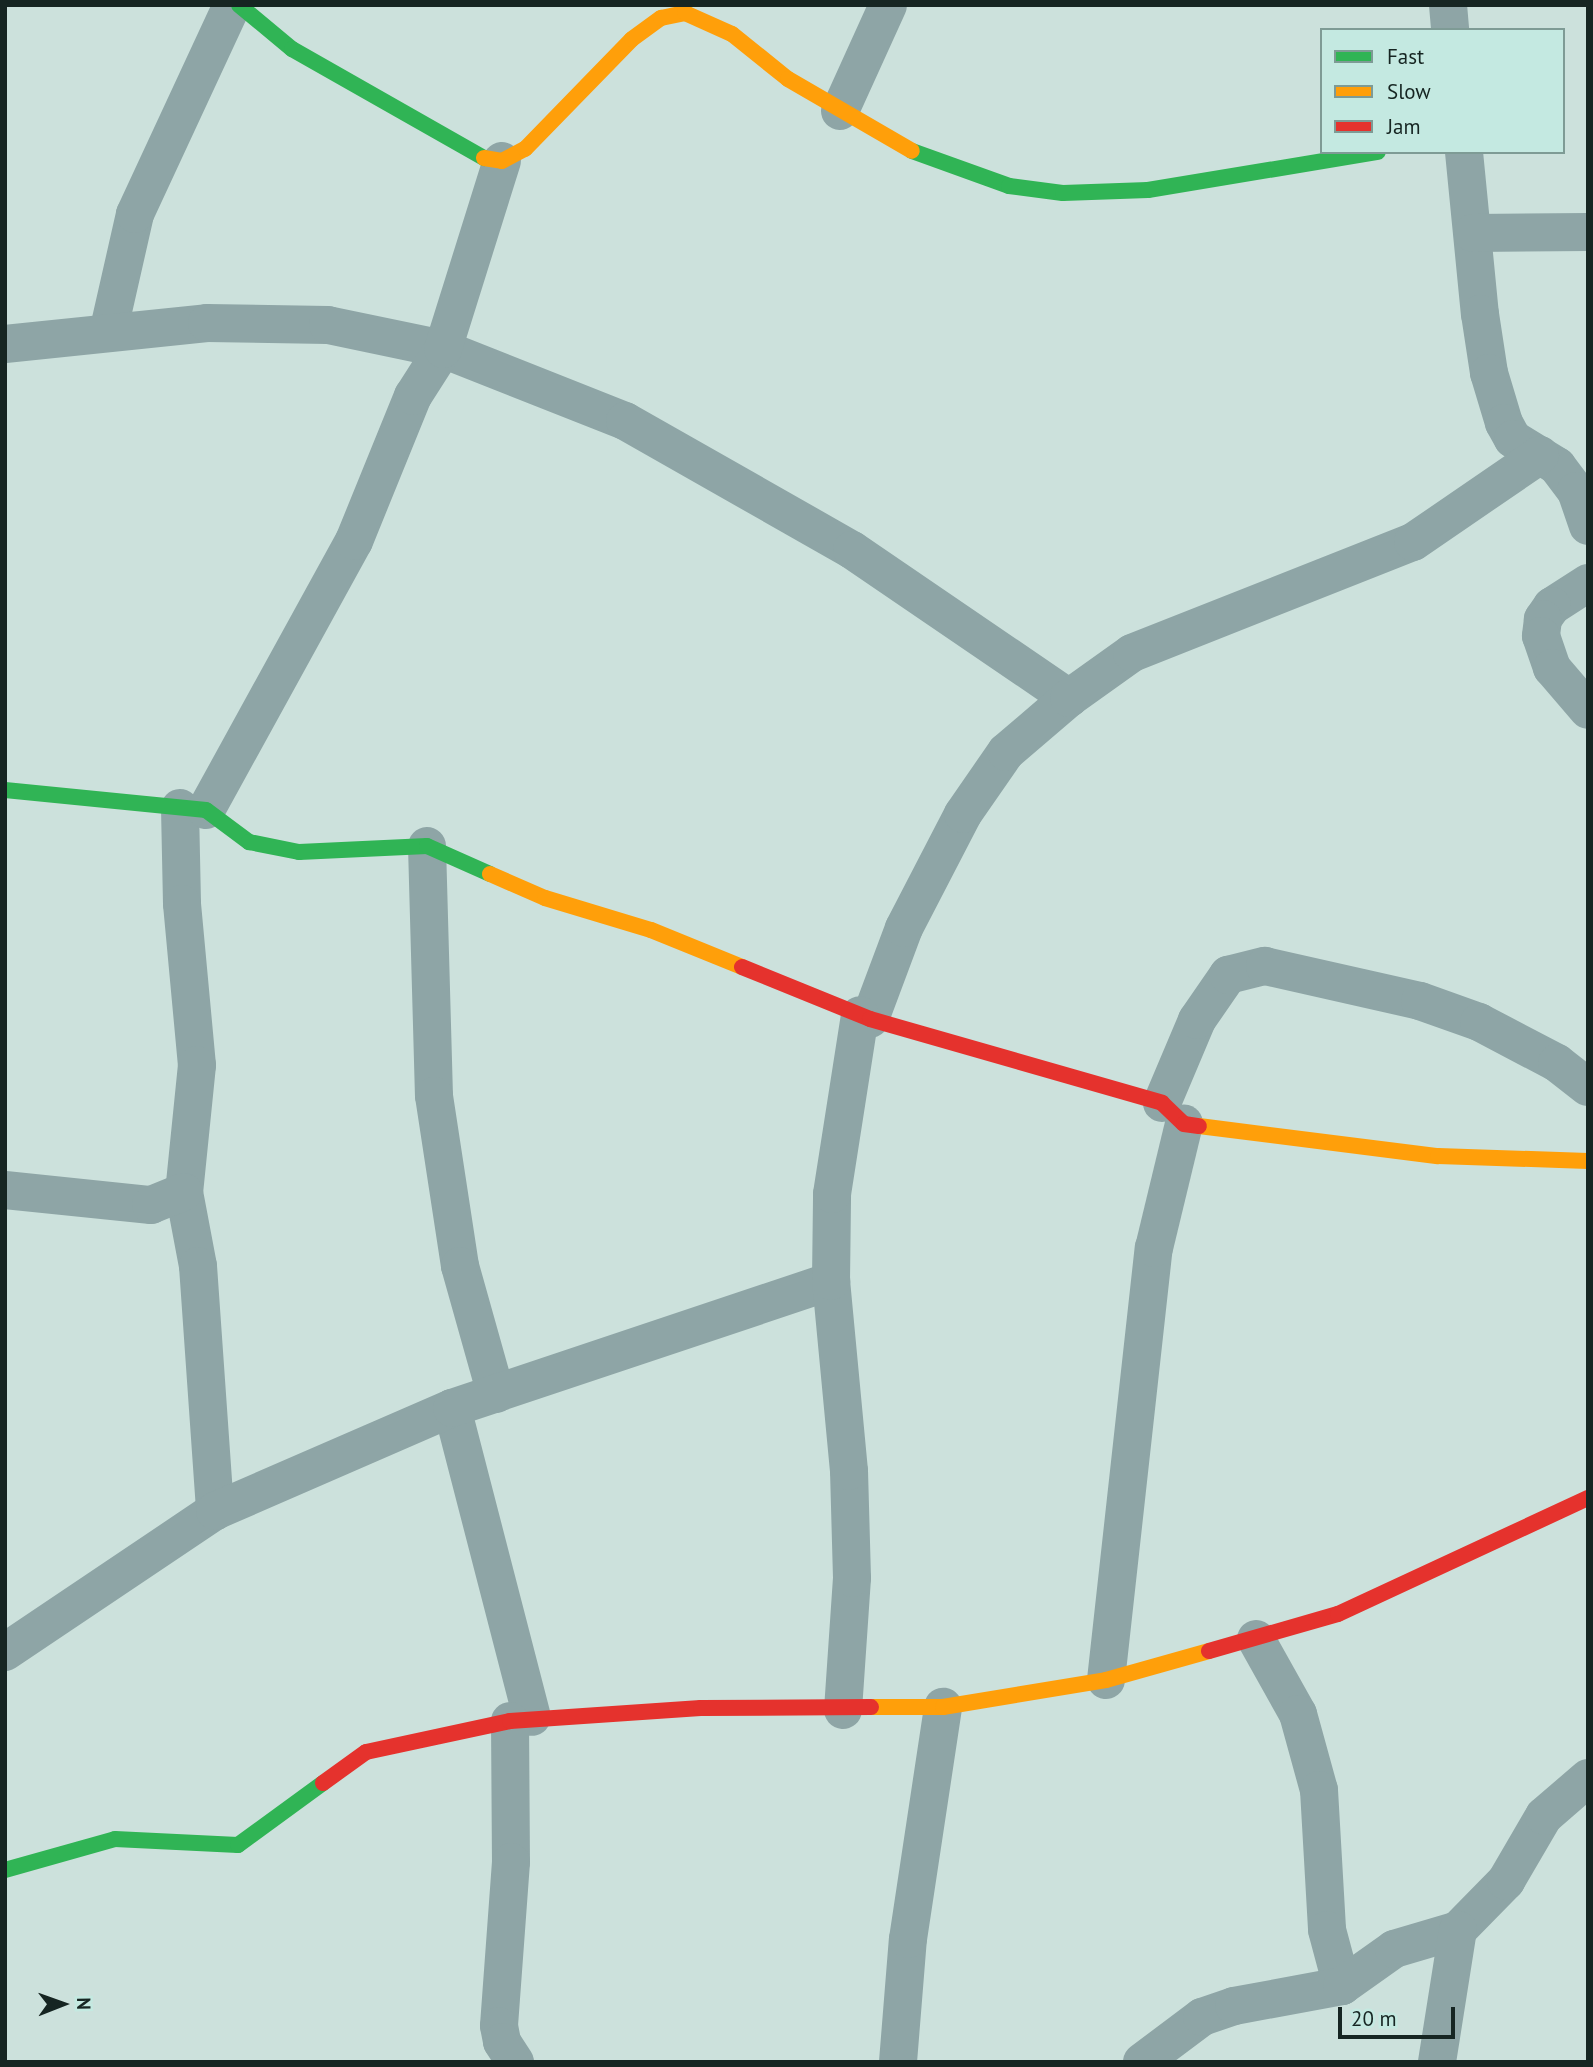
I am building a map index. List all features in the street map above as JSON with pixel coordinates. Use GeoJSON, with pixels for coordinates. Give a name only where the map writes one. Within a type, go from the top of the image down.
{"type":"FeatureCollection","features":[{"type":"Feature","properties":{"kind":"street"},"geometry":{"type":"LineString","coordinates":[[840,111],[888,5]]}},
{"type":"Feature","properties":{"kind":"street"},"geometry":{"type":"LineString","coordinates":[[1448,5],[1450,28]]}},
{"type":"Feature","properties":{"kind":"street"},"geometry":{"type":"LineString","coordinates":[[108,333],[135,214],[244,8],[292,48],[475,157],[502,162],[525,149],[632,39],[661,18],[685,13],[732,34],[840,111],[920,156],[1009,186],[1063,193],[1147,190],[1366,154]]}},
{"type":"Feature","properties":{"kind":"street"},"geometry":{"type":"LineString","coordinates":[[1464,154],[1489,373],[1504,423],[1513,439],[1557,466],[1576,491],[1588,526]]}},
{"type":"Feature","properties":{"kind":"street"},"geometry":{"type":"LineString","coordinates":[[215,1511],[198,1266],[184,1192],[197,1065],[182,904],[193,809],[354,541],[413,396],[443,349],[502,162]]}},
{"type":"Feature","properties":{"kind":"street"},"geometry":{"type":"LineString","coordinates":[[1472,233],[1588,232]]}},
{"type":"Feature","properties":{"kind":"street"},"geometry":{"type":"LineString","coordinates":[[5,344],[207,323],[328,325],[443,349],[625,421],[852,550],[1069,698]]}},
{"type":"Feature","properties":{"kind":"street"},"geometry":{"type":"LineString","coordinates":[[843,1710],[852,1578],[849,1471],[831,1281],[832,1194],[865,1017],[904,928],[963,814],[1006,752],[1069,698],[1132,653],[1413,542],[1540,455]]}},
{"type":"Feature","properties":{"kind":"street"},"geometry":{"type":"LineString","coordinates":[[1588,583],[1552,606],[1543,619],[1541,636],[1552,668],[1588,710]]}},
{"type":"Feature","properties":{"kind":"street"},"geometry":{"type":"LineString","coordinates":[[5,790],[193,809],[249,842],[299,852],[427,846],[545,898],[650,930],[865,1017],[1173,1114],[1438,1156],[1588,1161]]}},
{"type":"Feature","properties":{"kind":"street"},"geometry":{"type":"LineString","coordinates":[[427,846],[434,1096],[460,1266],[496,1394]]}},
{"type":"Feature","properties":{"kind":"street"},"geometry":{"type":"LineString","coordinates":[[1107,1680],[1154,1248],[1173,1114],[1198,1020],[1228,975],[1265,966],[1420,1001],[1479,1022],[1557,1063],[1588,1087]]}},
{"type":"Feature","properties":{"kind":"street"},"geometry":{"type":"LineString","coordinates":[[5,1190],[151,1205],[184,1192]]}},
{"type":"Feature","properties":{"kind":"street"},"geometry":{"type":"LineString","coordinates":[[5,1652],[215,1511],[452,1408],[831,1281]]}},
{"type":"Feature","properties":{"kind":"street"},"geometry":{"type":"LineString","coordinates":[[452,1408],[521,1719],[499,2026],[502,2042],[515,2062]]}},
{"type":"Feature","properties":{"kind":"street"},"geometry":{"type":"LineString","coordinates":[[5,1870],[115,1839],[238,1845],[366,1752],[521,1719],[701,1708],[843,1710],[943,1707],[1107,1680],[1338,1614],[1588,1498]]}},
{"type":"Feature","properties":{"kind":"street"},"geometry":{"type":"LineString","coordinates":[[1256,1639],[1298,1714],[1319,1790],[1327,1930],[1342,1986]]}},
{"type":"Feature","properties":{"kind":"street"},"geometry":{"type":"LineString","coordinates":[[898,2062],[908,1939],[943,1707]]}},
{"type":"Feature","properties":{"kind":"street"},"geometry":{"type":"LineString","coordinates":[[1142,2062],[1202,2017],[1234,2006],[1342,1986],[1394,1949],[1458,1930],[1506,1881],[1544,1816],[1588,1778]]}},
{"type":"Feature","properties":{"kind":"street"},"geometry":{"type":"LineString","coordinates":[[1437,2062],[1458,1930]]}},
{"type":"Feature","properties":{"kind":"traffic: fast"},"geometry":{"type":"LineString","coordinates":[[239,5],[292,49],[484,158]]}},
{"type":"Feature","properties":{"kind":"traffic: fast"},"geometry":{"type":"LineString","coordinates":[[912,151],[1009,186],[1063,193],[1148,190],[1366,154]]}},
{"type":"Feature","properties":{"kind":"traffic: fast"},"geometry":{"type":"LineString","coordinates":[[5,790],[206,810],[249,842],[299,852],[427,846],[490,874]]}},
{"type":"Feature","properties":{"kind":"traffic: fast"},"geometry":{"type":"LineString","coordinates":[[5,1870],[115,1839],[238,1845],[323,1783]]}},
{"type":"Feature","properties":{"kind":"traffic: slow"},"geometry":{"type":"LineString","coordinates":[[484,158],[502,161],[525,149],[632,39],[661,18],[685,13],[732,34],[788,79],[912,151]]}},
{"type":"Feature","properties":{"kind":"traffic: slow"},"geometry":{"type":"LineString","coordinates":[[490,874],[545,898],[651,930],[742,967]]}},
{"type":"Feature","properties":{"kind":"traffic: slow"},"geometry":{"type":"LineString","coordinates":[[1199,1126],[1438,1156],[1588,1161]]}},
{"type":"Feature","properties":{"kind":"traffic: slow"},"geometry":{"type":"LineString","coordinates":[[871,1707],[943,1707],[1106,1680],[1209,1651]]}},
{"type":"Feature","properties":{"kind":"traffic: jam"},"geometry":{"type":"LineString","coordinates":[[742,967],[870,1019],[1162,1103],[1184,1124],[1199,1126]]}},
{"type":"Feature","properties":{"kind":"traffic: jam"},"geometry":{"type":"LineString","coordinates":[[1209,1651],[1338,1614],[1588,1498]]}},
{"type":"Feature","properties":{"kind":"traffic: jam"},"geometry":{"type":"LineString","coordinates":[[323,1783],[366,1752],[510,1721],[701,1708],[871,1707]]}}]}
